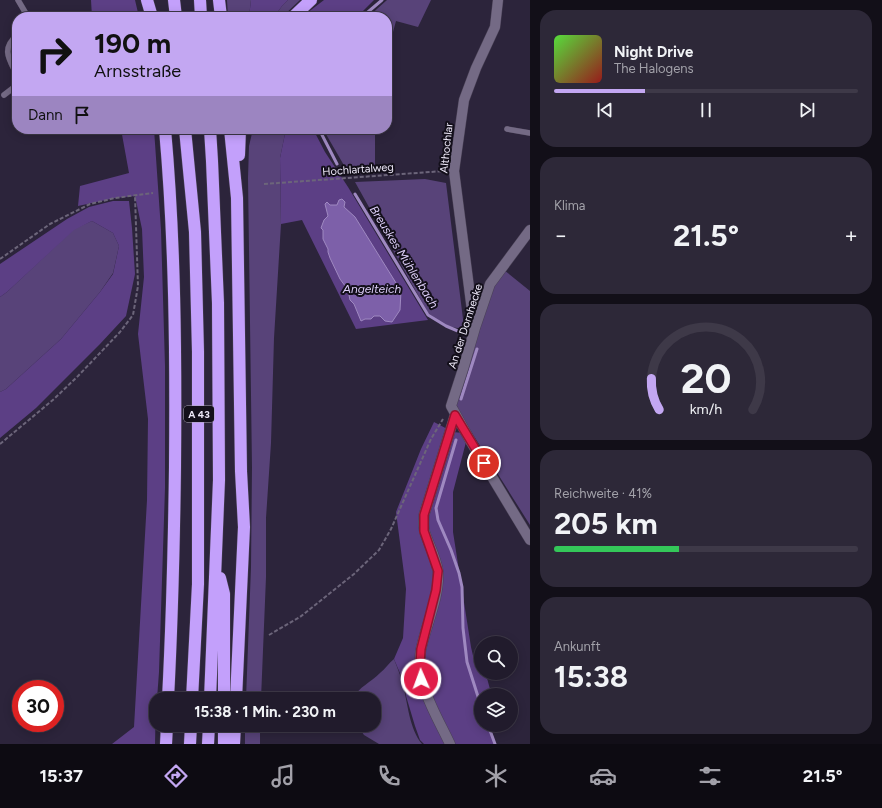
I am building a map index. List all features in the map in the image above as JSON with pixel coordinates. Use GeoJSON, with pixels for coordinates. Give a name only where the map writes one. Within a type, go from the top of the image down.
{"type":"FeatureCollection","features":[{"type":"Feature","properties":{"kind":"highway"},"geometry":{"type":"LineString","coordinates":[[147,0],[151,12]]}},
{"type":"Feature","properties":{"kind":"highway"},"geometry":{"type":"LineString","coordinates":[[157,0],[158,12]]}},
{"type":"Feature","properties":{"kind":"highway"},"geometry":{"type":"LineString","coordinates":[[174,0],[175,12]]}},
{"type":"Feature","properties":{"kind":"highway"},"geometry":{"type":"LineString","coordinates":[[200,0],[201,12]]}},
{"type":"Feature","properties":{"kind":"highway"},"geometry":{"type":"LineString","coordinates":[[219,0],[220,12]]}},
{"type":"Feature","properties":{"kind":"highway"},"geometry":{"type":"LineString","coordinates":[[299,12],[312,0]]}},
{"type":"Feature","properties":{"kind":"highway"},"geometry":{"type":"LineString","coordinates":[[165,134],[174,276],[175,413],[173,605],[168,692]]}},
{"type":"Feature","properties":{"kind":"highway","name":"A 43"},"geometry":{"type":"LineString","coordinates":[[185,134],[195,232],[198,352],[198,584],[192,692]]}},
{"type":"Feature","properties":{"kind":"highway","name":"A 43"},"geometry":{"type":"LineString","coordinates":[[210,134],[218,303],[219,480],[210,692]]}},
{"type":"Feature","properties":{"kind":"highway"},"geometry":{"type":"LineString","coordinates":[[230,134],[236,198],[241,471],[244,527],[236,692]]}},
{"type":"Feature","properties":{"kind":"highway"},"geometry":{"type":"LineString","coordinates":[[236,198],[240,134]]}},
{"type":"Feature","properties":{"kind":"highway"},"geometry":{"type":"LineString","coordinates":[[216,557],[224,594],[224,692]]}},
{"type":"Feature","properties":{"kind":"highway"},"geometry":{"type":"LineString","coordinates":[[166,744],[167,732]]}},
{"type":"Feature","properties":{"kind":"highway"},"geometry":{"type":"LineString","coordinates":[[190,744],[191,732]]}},
{"type":"Feature","properties":{"kind":"highway"},"geometry":{"type":"LineString","coordinates":[[208,744],[209,732]]}},
{"type":"Feature","properties":{"kind":"highway"},"geometry":{"type":"LineString","coordinates":[[224,732],[224,744]]}},
{"type":"Feature","properties":{"kind":"highway"},"geometry":{"type":"LineString","coordinates":[[234,744],[235,732]]}},
{"type":"Feature","properties":{"kind":"street","name":"Althochlar"},"geometry":{"type":"LineString","coordinates":[[475,328],[454,171],[464,100],[476,68],[495,27],[498,0]]}},
{"type":"Feature","properties":{"kind":"street","name":"An der Dornhecke"},"geometry":{"type":"LineString","coordinates":[[450,744],[428,698],[421,679],[421,649],[436,590],[438,571],[424,531],[424,515],[475,328],[490,284],[530,230]]}},
{"type":"Feature","properties":{"kind":"street"},"geometry":{"type":"LineString","coordinates":[[453,410],[530,540]]}},
{"type":"Feature","properties":{"kind":"lane"},"geometry":{"type":"LineString","coordinates":[[18,0],[25,12]]}},
{"type":"Feature","properties":{"kind":"lane"},"geometry":{"type":"LineString","coordinates":[[12,40],[8,46],[8,54],[12,63]]}},
{"type":"Feature","properties":{"kind":"lane"},"geometry":{"type":"LineString","coordinates":[[4,95],[12,89]]}},
{"type":"Feature","properties":{"kind":"lane"},"geometry":{"type":"LineString","coordinates":[[507,129],[530,133]]}},
{"type":"Feature","properties":{"kind":"path","name":"Hochlartalweg"},"geometry":{"type":"LineString","coordinates":[[264,184],[454,171]]}},
{"type":"Feature","properties":{"kind":"path"},"geometry":{"type":"LineString","coordinates":[[0,259],[50,224],[90,204],[115,198],[153,193]]}},
{"type":"Feature","properties":{"kind":"path"},"geometry":{"type":"LineString","coordinates":[[0,444],[54,399],[78,376],[120,332],[133,315],[138,286],[135,196]]}},
{"type":"Feature","properties":{"kind":"path"},"geometry":{"type":"LineString","coordinates":[[269,635],[300,617],[354,574],[379,550],[391,529],[431,438],[453,410]]}},
{"type":"Feature","properties":{"kind":"shaded area"},"geometry":{"type":"Polygon","coordinates":[[[91,0],[135,0],[138,12],[92,12],[91,0]]]}},
{"type":"Feature","properties":{"kind":"shaded area"},"geometry":{"type":"Polygon","coordinates":[[[227,0],[251,0],[250,12],[228,12],[227,0]]]}},
{"type":"Feature","properties":{"kind":"shaded area"},"geometry":{"type":"Polygon","coordinates":[[[251,0],[288,0],[278,12],[250,12],[251,0]]]}},
{"type":"Feature","properties":{"kind":"shaded area"},"geometry":{"type":"Polygon","coordinates":[[[288,0],[300,0],[287,12],[278,12],[288,0]]]}},
{"type":"Feature","properties":{"kind":"shaded area"},"geometry":{"type":"Polygon","coordinates":[[[324,0],[374,0],[362,12],[308,12],[324,0]]]}},
{"type":"Feature","properties":{"kind":"shaded area"},"geometry":{"type":"Polygon","coordinates":[[[387,0],[431,0],[418,27],[396,21],[392,36],[392,12],[374,12],[387,0]]]}},
{"type":"Feature","properties":{"kind":"shaded area"},"geometry":{"type":"Polygon","coordinates":[[[122,134],[154,134],[161,230],[165,366],[165,488],[159,672],[158,692],[149,692],[149,732],[155,732],[155,744],[112,744],[134,727],[147,500],[148,419],[138,334],[144,277],[142,229],[135,196],[115,198],[78,206],[80,186],[129,173],[122,134]]]}},
{"type":"Feature","properties":{"kind":"shaded area"},"geometry":{"type":"Polygon","coordinates":[[[252,134],[285,134],[280,158],[281,224],[266,518],[266,577],[261,692],[246,692],[251,567],[252,467],[248,178],[249,146],[252,134]]]}},
{"type":"Feature","properties":{"kind":"shaded area"},"geometry":{"type":"Polygon","coordinates":[[[285,134],[316,134],[325,152],[348,187],[428,320],[356,329],[302,220],[281,224],[280,158],[285,134]]]}},
{"type":"Feature","properties":{"kind":"shaded area"},"geometry":{"type":"Polygon","coordinates":[[[326,134],[375,134],[375,174],[349,174],[326,134]]]}},
{"type":"Feature","properties":{"kind":"shaded area"},"geometry":{"type":"Polygon","coordinates":[[[425,179],[446,183],[464,327],[454,328],[440,322],[428,313],[355,182],[425,179]]]}},
{"type":"Feature","properties":{"kind":"shaded area"},"geometry":{"type":"Polygon","coordinates":[[[113,201],[129,201],[135,274],[126,316],[36,408],[0,438],[0,392],[6,389],[61,339],[100,292],[113,274],[119,246],[113,233],[92,221],[74,230],[0,297],[0,264],[67,219],[89,207],[113,201]]]}},
{"type":"Feature","properties":{"kind":"shaded area"},"geometry":{"type":"Polygon","coordinates":[[[92,221],[113,233],[119,246],[113,273],[100,292],[61,339],[6,389],[0,392],[0,297],[74,229],[92,221]]]}},
{"type":"Feature","properties":{"kind":"shaded area"},"geometry":{"type":"Polygon","coordinates":[[[504,270],[530,291],[530,525],[458,411],[456,401],[495,282],[504,270]]]}},
{"type":"Feature","properties":{"kind":"shaded area"},"geometry":{"type":"Polygon","coordinates":[[[434,422],[453,432],[463,433],[466,442],[453,492],[453,532],[474,660],[474,680],[488,680],[490,688],[474,688],[474,732],[492,732],[496,744],[424,744],[420,740],[415,726],[406,696],[405,685],[394,659],[403,638],[406,589],[396,512],[421,449],[434,422]]]}},
{"type":"Feature","properties":{"kind":"shaded area"},"geometry":{"type":"Polygon","coordinates":[[[394,659],[402,682],[414,731],[422,744],[379,744],[364,735],[362,732],[381,732],[381,692],[357,692],[384,670],[394,659]]]}},
{"type":"Feature","properties":{"kind":"shaded area"},"geometry":{"type":"Polygon","coordinates":[[[245,732],[260,732],[260,744],[245,744],[245,732]]]}},
{"type":"Feature","properties":{"kind":"water","name":"Angelteich"},"geometry":{"type":"Polygon","coordinates":[[[342,199],[345,202],[344,207],[355,217],[401,291],[400,310],[392,322],[385,321],[380,316],[374,316],[371,319],[361,321],[354,304],[350,300],[348,290],[340,279],[330,258],[328,249],[323,239],[323,230],[321,228],[324,220],[328,216],[325,204],[327,202],[330,205],[337,205],[339,200],[342,199]]]}},
{"type":"Feature","properties":{"kind":"waterway","name":"Breuskes Mühlenbach"},"geometry":{"type":"LineString","coordinates":[[368,12],[382,0]]}},
{"type":"Feature","properties":{"kind":"waterway","name":"Breuskes Mühlenbach"},"geometry":{"type":"LineString","coordinates":[[322,134],[337,164]]}},
{"type":"Feature","properties":{"kind":"waterway","name":"Breuskes Mühlenbach"},"geometry":{"type":"LineString","coordinates":[[355,194],[428,315],[446,326],[465,334]]}},
{"type":"Feature","properties":{"kind":"waterway","name":"Breuskes Mühlenbach"},"geometry":{"type":"LineString","coordinates":[[461,399],[477,349]]}},
{"type":"Feature","properties":{"kind":"waterway","name":"Breuskes Mühlenbach"},"geometry":{"type":"LineString","coordinates":[[456,440],[436,508],[438,520],[459,573],[462,587],[463,628],[467,662],[475,688]]}},
{"type":"Feature","properties":{"kind":"waterway","name":"Breuskes Mühlenbach"},"geometry":{"type":"LineString","coordinates":[[491,732],[495,744]]}},
{"type":"Feature","properties":{"kind":"route"},"geometry":{"type":"LineString","coordinates":[[421,679],[421,649],[436,590],[438,571],[424,531],[424,515],[455,415],[484,463]]}}]}
